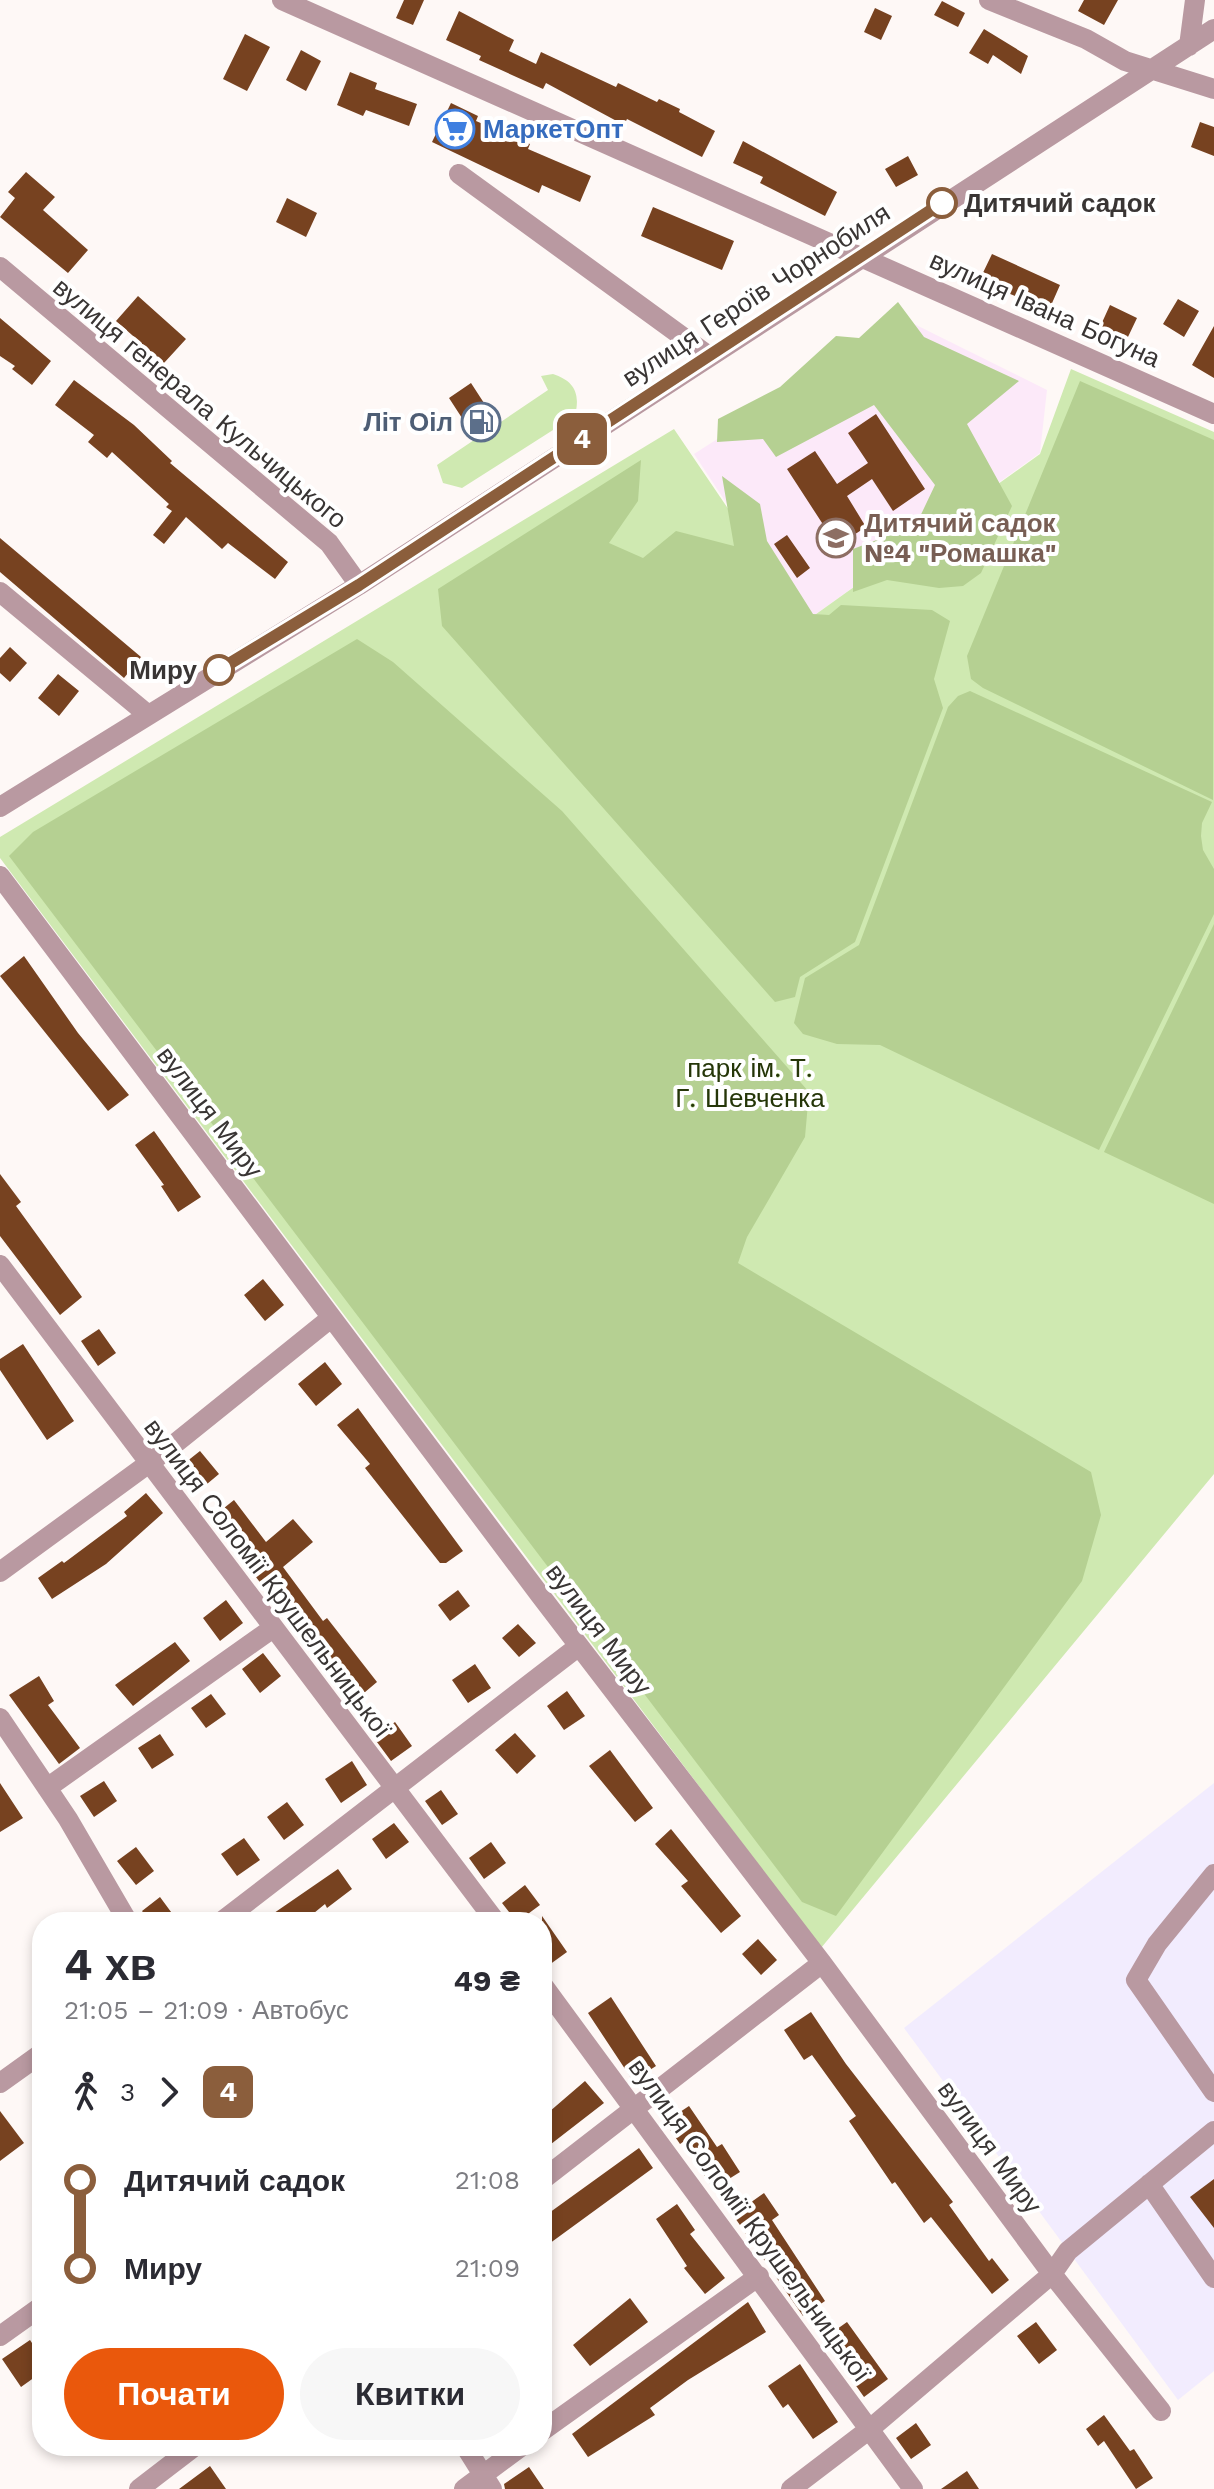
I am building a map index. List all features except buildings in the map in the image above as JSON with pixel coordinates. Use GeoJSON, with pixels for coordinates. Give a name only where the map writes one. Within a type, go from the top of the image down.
{"type":"FeatureCollection","features":[{"type":"Feature","properties":{"kind":"street","name":"вулиця Івана Богуна"},"geometry":{"type":"LineString","coordinates":[[282,0],[1214,414]]}},
{"type":"Feature","properties":{"kind":"street"},"geometry":{"type":"LineString","coordinates":[[989,0],[1086,39],[1125,61],[1214,89]]}},
{"type":"Feature","properties":{"kind":"street"},"geometry":{"type":"LineString","coordinates":[[1189,46],[1195,0]]}},
{"type":"Feature","properties":{"kind":"street","name":"вулиця Героїв Чорнобиля"},"geometry":{"type":"LineString","coordinates":[[0,807],[359,585],[1214,29]]}},
{"type":"Feature","properties":{"kind":"street"},"geometry":{"type":"LineString","coordinates":[[459,174],[709,356]]}},
{"type":"Feature","properties":{"kind":"street","name":"вулиця генерала Кульчицького"},"geometry":{"type":"LineString","coordinates":[[0,267],[329,543],[359,585]]}},
{"type":"Feature","properties":{"kind":"street"},"geometry":{"type":"LineString","coordinates":[[0,592],[147,714]]}},
{"type":"Feature","properties":{"kind":"street","name":"вулиця Миру"},"geometry":{"type":"LineString","coordinates":[[0,876],[579,1646],[822,1963],[1052,2274],[1161,2411]]}},
{"type":"Feature","properties":{"kind":"street","name":"вулиця Соломії Крушельницької"},"geometry":{"type":"LineString","coordinates":[[0,1265],[488,1912]]}},
{"type":"Feature","properties":{"kind":"street"},"geometry":{"type":"LineString","coordinates":[[0,1572],[147,1463],[331,1318]]}},
{"type":"Feature","properties":{"kind":"street"},"geometry":{"type":"LineString","coordinates":[[47,1788],[273,1628]]}},
{"type":"Feature","properties":{"kind":"street"},"geometry":{"type":"LineString","coordinates":[[234,1912],[579,1646]]}},
{"type":"Feature","properties":{"kind":"street"},"geometry":{"type":"LineString","coordinates":[[0,1718],[47,1788],[122,1912]]}},
{"type":"Feature","properties":{"kind":"street"},"geometry":{"type":"LineString","coordinates":[[1214,1874],[1157,1944],[1136,1980],[1214,2092]]}},
{"type":"Feature","properties":{"kind":"street"},"geometry":{"type":"LineString","coordinates":[[552,2172],[822,1963]]}},
{"type":"Feature","properties":{"kind":"street","name":"вулиця Соломії Крушельницької"},"geometry":{"type":"LineString","coordinates":[[552,1997],[913,2489]]}},
{"type":"Feature","properties":{"kind":"street"},"geometry":{"type":"LineString","coordinates":[[0,2083],[32,2060]]}},
{"type":"Feature","properties":{"kind":"street"},"geometry":{"type":"LineString","coordinates":[[791,2489],[871,2428],[1052,2274],[1068,2251],[1214,2131]]}},
{"type":"Feature","properties":{"kind":"street"},"geometry":{"type":"LineString","coordinates":[[1149,2184],[1214,2278]]}},
{"type":"Feature","properties":{"kind":"street"},"geometry":{"type":"LineString","coordinates":[[552,2424],[759,2276]]}},
{"type":"Feature","properties":{"kind":"street"},"geometry":{"type":"LineString","coordinates":[[0,2336],[32,2313]]}},
{"type":"Feature","properties":{"kind":"street"},"geometry":{"type":"LineString","coordinates":[[139,2489],[182,2456]]}},
{"type":"Feature","properties":{"kind":"street"},"geometry":{"type":"LineString","coordinates":[[472,2456],[488,2481]]}},
{"type":"Feature","properties":{"kind":"street"},"geometry":{"type":"LineString","coordinates":[[464,2489],[488,2481],[512,2456]]}},
{"type":"Feature","properties":{"kind":"shaded area","name":"Дитячий садок №4 \"Ромашка\""},"geometry":{"type":"Polygon","coordinates":[[[904,319],[1047,390],[1040,453],[805,622],[694,454],[904,319]]]}},
{"type":"Feature","properties":{"kind":"shaded area"},"geometry":{"type":"Polygon","coordinates":[[[1214,1783],[1214,2371],[1178,2400],[904,2028],[1214,1783]]]}},
{"type":"Feature","properties":{"kind":"green space"},"geometry":{"type":"Polygon","coordinates":[[[898,302],[924,337],[1019,381],[967,424],[1012,506],[981,573],[963,586],[939,588],[887,580],[853,592],[853,549],[916,525],[935,485],[874,405],[776,457],[763,439],[717,442],[718,419],[780,387],[836,336],[859,338],[898,302]]]}},
{"type":"Feature","properties":{"kind":"green space","name":"парк ім. Т. Г. Шевченка"},"geometry":{"type":"Polygon","coordinates":[[[1071,369],[1214,432],[1214,1474],[821,1948],[0,858],[0,837],[674,429],[805,622],[1040,454],[1071,369]]]}},
{"type":"Feature","properties":{"kind":"green space"},"geometry":{"type":"Polygon","coordinates":[[[553,374],[565,379],[577,397],[576,411],[564,423],[462,488],[443,483],[437,465],[548,390],[541,376],[553,374]]]}},
{"type":"Feature","properties":{"kind":"green space"},"geometry":{"type":"Polygon","coordinates":[[[1080,381],[1214,440],[1213,800],[983,688],[971,679],[967,656],[1080,381]]]}},
{"type":"Feature","properties":{"kind":"green space"},"geometry":{"type":"Polygon","coordinates":[[[641,460],[638,501],[609,543],[643,558],[676,531],[734,546],[722,476],[760,504],[767,541],[813,614],[829,615],[841,605],[932,610],[950,621],[934,679],[943,708],[855,942],[800,977],[795,997],[775,1002],[442,626],[438,589],[641,460]]]}},
{"type":"Feature","properties":{"kind":"green space"},"geometry":{"type":"Polygon","coordinates":[[[357,639],[393,662],[562,811],[809,1092],[805,1137],[747,1237],[738,1263],[1091,1472],[1101,1515],[1082,1581],[836,1916],[802,1902],[9,856],[33,832],[357,639]]]}},
{"type":"Feature","properties":{"kind":"green space"},"geometry":{"type":"Polygon","coordinates":[[[970,691],[1212,802],[1202,823],[1201,836],[1203,850],[1214,869],[1214,914],[1099,1150],[880,1045],[837,1044],[803,1034],[794,1023],[805,978],[859,945],[948,707],[958,696],[970,691]]]}},
{"type":"Feature","properties":{"kind":"green space"},"geometry":{"type":"Polygon","coordinates":[[[1214,924],[1214,1204],[1104,1152],[1214,924]]]}},
{"type":"Feature","properties":{"kind":"bus line","name":"4"},"geometry":{"type":"LineString","coordinates":[[219,670],[359,585],[942,203]]}},
{"type":"Feature","properties":{"kind":"place","name":"МаркетОпт"},"geometry":{"type":"Point","coordinates":[455,129]}},
{"type":"Feature","properties":{"kind":"place","name":"Дитячий садок"},"geometry":{"type":"Point","coordinates":[942,203]}},
{"type":"Feature","properties":{"kind":"place","name":"Літ Оіл"},"geometry":{"type":"Point","coordinates":[481,422]}},
{"type":"Feature","properties":{"kind":"place","name":"Дитячий садок №4 \"Ромашка\""},"geometry":{"type":"Point","coordinates":[836,538]}},
{"type":"Feature","properties":{"kind":"place","name":"Миру"},"geometry":{"type":"Point","coordinates":[219,670]}}]}
